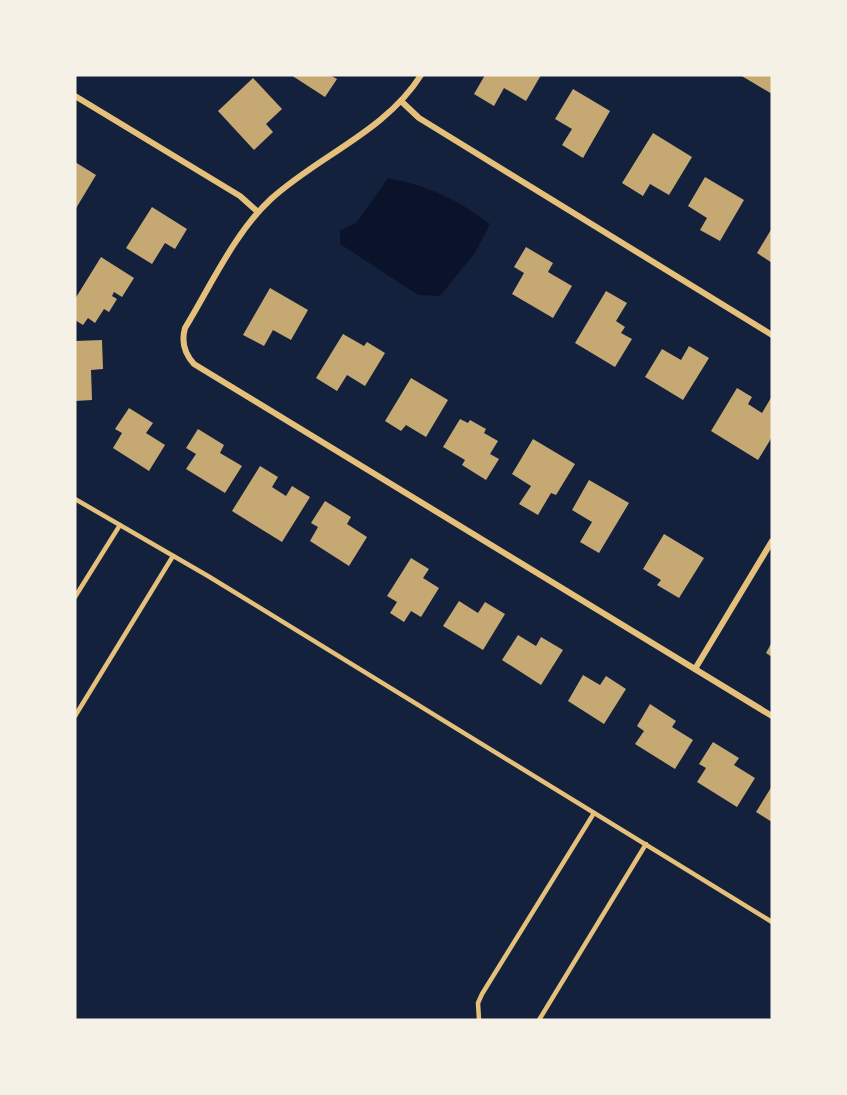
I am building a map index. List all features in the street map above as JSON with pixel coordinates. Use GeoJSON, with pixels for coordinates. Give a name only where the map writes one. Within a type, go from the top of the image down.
{"type":"FeatureCollection","features":[{"type":"Feature","properties":{"kind":"street"},"geometry":{"type":"LineString","coordinates":[[421,75],[401,101],[377,122],[275,196],[258,212],[185,328],[184,348],[194,364],[772,716]]}},
{"type":"Feature","properties":{"kind":"street"},"geometry":{"type":"LineString","coordinates":[[75,96],[240,196],[258,212]]}},
{"type":"Feature","properties":{"kind":"street"},"geometry":{"type":"LineString","coordinates":[[401,101],[419,118],[772,335]]}},
{"type":"Feature","properties":{"kind":"street"},"geometry":{"type":"LineString","coordinates":[[695,669],[772,541]]}},
{"type":"Feature","properties":{"kind":"lane"},"geometry":{"type":"LineString","coordinates":[[76,501],[173,556],[772,922]]}},
{"type":"Feature","properties":{"kind":"lane"},"geometry":{"type":"LineString","coordinates":[[75,597],[120,525]]}},
{"type":"Feature","properties":{"kind":"lane"},"geometry":{"type":"LineString","coordinates":[[75,716],[173,556]]}},
{"type":"Feature","properties":{"kind":"lane"},"geometry":{"type":"LineString","coordinates":[[479,1020],[478,1003],[482,994],[594,813]]}},
{"type":"Feature","properties":{"kind":"lane"},"geometry":{"type":"LineString","coordinates":[[539,1020],[646,844]]}},
{"type":"Feature","properties":{"kind":"water"},"geometry":{"type":"Polygon","coordinates":[[[388,178],[417,185],[442,195],[490,224],[475,253],[440,296],[418,295],[340,244],[340,230],[356,223],[388,178]]]}},
{"type":"Feature","properties":{"kind":"building"},"geometry":{"type":"Polygon","coordinates":[[[291,75],[330,75],[337,79],[325,97],[291,75]]]}},
{"type":"Feature","properties":{"kind":"building"},"geometry":{"type":"Polygon","coordinates":[[[485,75],[541,75],[526,101],[504,88],[494,106],[474,94],[485,75]]]}},
{"type":"Feature","properties":{"kind":"building"},"geometry":{"type":"Polygon","coordinates":[[[740,75],[772,75],[772,94],[740,75]]]}},
{"type":"Feature","properties":{"kind":"building"},"geometry":{"type":"Polygon","coordinates":[[[253,78],[282,109],[266,124],[273,132],[254,150],[218,111],[253,78]]]}},
{"type":"Feature","properties":{"kind":"building"},"geometry":{"type":"Polygon","coordinates":[[[573,89],[610,111],[583,158],[562,145],[572,129],[555,119],[573,89]]]}},
{"type":"Feature","properties":{"kind":"building"},"geometry":{"type":"Polygon","coordinates":[[[653,133],[692,157],[669,195],[650,184],[643,196],[622,183],[653,133]]]}},
{"type":"Feature","properties":{"kind":"building"},"geometry":{"type":"Polygon","coordinates":[[[75,162],[96,175],[75,210],[75,162]]]}},
{"type":"Feature","properties":{"kind":"building"},"geometry":{"type":"Polygon","coordinates":[[[705,177],[744,200],[720,241],[700,230],[707,218],[688,206],[705,177]]]}},
{"type":"Feature","properties":{"kind":"building"},"geometry":{"type":"Polygon","coordinates":[[[152,207],[187,229],[175,249],[165,243],[152,264],[126,248],[152,207]]]}},
{"type":"Feature","properties":{"kind":"building"},"geometry":{"type":"Polygon","coordinates":[[[772,228],[772,263],[757,253],[772,228]]]}},
{"type":"Feature","properties":{"kind":"building"},"geometry":{"type":"Polygon","coordinates":[[[526,247],[553,263],[548,272],[572,286],[553,318],[512,294],[524,273],[514,267],[526,247]]]}},
{"type":"Feature","properties":{"kind":"building"},"geometry":{"type":"Polygon","coordinates":[[[101,257],[134,278],[122,297],[114,292],[112,296],[117,299],[109,312],[104,309],[95,323],[88,318],[83,325],[75,320],[75,299],[101,257]]]}},
{"type":"Feature","properties":{"kind":"building"},"geometry":{"type":"Polygon","coordinates":[[[270,288],[308,310],[291,340],[273,330],[264,346],[243,335],[270,288]]]}},
{"type":"Feature","properties":{"kind":"building"},"geometry":{"type":"Polygon","coordinates":[[[606,291],[627,303],[616,321],[625,327],[621,333],[632,339],[615,367],[575,343],[606,291]]]}},
{"type":"Feature","properties":{"kind":"building"},"geometry":{"type":"Polygon","coordinates":[[[343,334],[364,346],[367,342],[385,353],[365,386],[347,375],[337,391],[316,378],[343,334]]]}},
{"type":"Feature","properties":{"kind":"building"},"geometry":{"type":"Polygon","coordinates":[[[102,340],[103,369],[91,370],[92,400],[75,401],[75,341],[102,340]]]}},
{"type":"Feature","properties":{"kind":"building"},"geometry":{"type":"Polygon","coordinates":[[[689,346],[709,358],[683,400],[645,377],[662,349],[681,360],[689,346]]]}},
{"type":"Feature","properties":{"kind":"building"},"geometry":{"type":"Polygon","coordinates":[[[411,378],[448,400],[426,437],[406,425],[401,431],[385,421],[411,378]]]}},
{"type":"Feature","properties":{"kind":"building"},"geometry":{"type":"Polygon","coordinates":[[[737,388],[752,397],[748,404],[762,413],[772,396],[772,437],[758,460],[711,431],[737,388]]]}},
{"type":"Feature","properties":{"kind":"building"},"geometry":{"type":"Polygon","coordinates":[[[129,408],[153,423],[146,433],[165,445],[149,471],[113,448],[122,433],[115,429],[129,408]]]}},
{"type":"Feature","properties":{"kind":"building"},"geometry":{"type":"Polygon","coordinates":[[[460,419],[468,423],[470,420],[486,429],[484,433],[498,441],[490,454],[499,459],[486,480],[462,465],[465,460],[443,447],[460,419]]]}},
{"type":"Feature","properties":{"kind":"building"},"geometry":{"type":"Polygon","coordinates":[[[198,429],[224,445],[220,453],[242,466],[225,493],[186,469],[196,454],[186,448],[198,429]]]}},
{"type":"Feature","properties":{"kind":"building"},"geometry":{"type":"Polygon","coordinates":[[[533,439],[575,464],[556,495],[551,493],[538,515],[519,504],[531,486],[512,474],[533,439]]]}},
{"type":"Feature","properties":{"kind":"building"},"geometry":{"type":"Polygon","coordinates":[[[260,466],[278,477],[272,487],[286,496],[292,486],[310,497],[282,542],[232,511],[260,466]]]}},
{"type":"Feature","properties":{"kind":"building"},"geometry":{"type":"Polygon","coordinates":[[[589,480],[629,503],[599,553],[580,542],[592,522],[572,510],[589,480]]]}},
{"type":"Feature","properties":{"kind":"building"},"geometry":{"type":"Polygon","coordinates":[[[325,501],[351,517],[347,524],[367,537],[349,566],[310,541],[318,527],[311,523],[325,501]]]}},
{"type":"Feature","properties":{"kind":"building"},"geometry":{"type":"Polygon","coordinates":[[[664,534],[704,558],[679,598],[657,585],[661,580],[643,569],[664,534]]]}},
{"type":"Feature","properties":{"kind":"building"},"geometry":{"type":"Polygon","coordinates":[[[411,558],[429,569],[423,578],[439,588],[421,617],[411,611],[404,622],[390,613],[397,602],[387,596],[411,558]]]}},
{"type":"Feature","properties":{"kind":"building"},"geometry":{"type":"Polygon","coordinates":[[[459,601],[478,613],[485,602],[505,614],[483,650],[443,626],[459,601]]]}},
{"type":"Feature","properties":{"kind":"building"},"geometry":{"type":"Polygon","coordinates":[[[518,635],[536,646],[541,637],[563,650],[541,685],[502,660],[518,635]]]}},
{"type":"Feature","properties":{"kind":"building"},"geometry":{"type":"Polygon","coordinates":[[[772,642],[772,657],[766,653],[772,642]]]}},
{"type":"Feature","properties":{"kind":"building"},"geometry":{"type":"Polygon","coordinates":[[[583,675],[600,685],[606,676],[626,689],[604,724],[568,701],[583,675]]]}},
{"type":"Feature","properties":{"kind":"building"},"geometry":{"type":"Polygon","coordinates":[[[650,704],[676,721],[672,727],[693,740],[675,769],[635,744],[644,731],[637,726],[650,704]]]}},
{"type":"Feature","properties":{"kind":"building"},"geometry":{"type":"Polygon","coordinates":[[[713,742],[739,758],[734,765],[755,778],[737,807],[697,782],[706,768],[699,764],[713,742]]]}},
{"type":"Feature","properties":{"kind":"building"},"geometry":{"type":"Polygon","coordinates":[[[772,786],[772,822],[756,812],[772,786]]]}}]}
